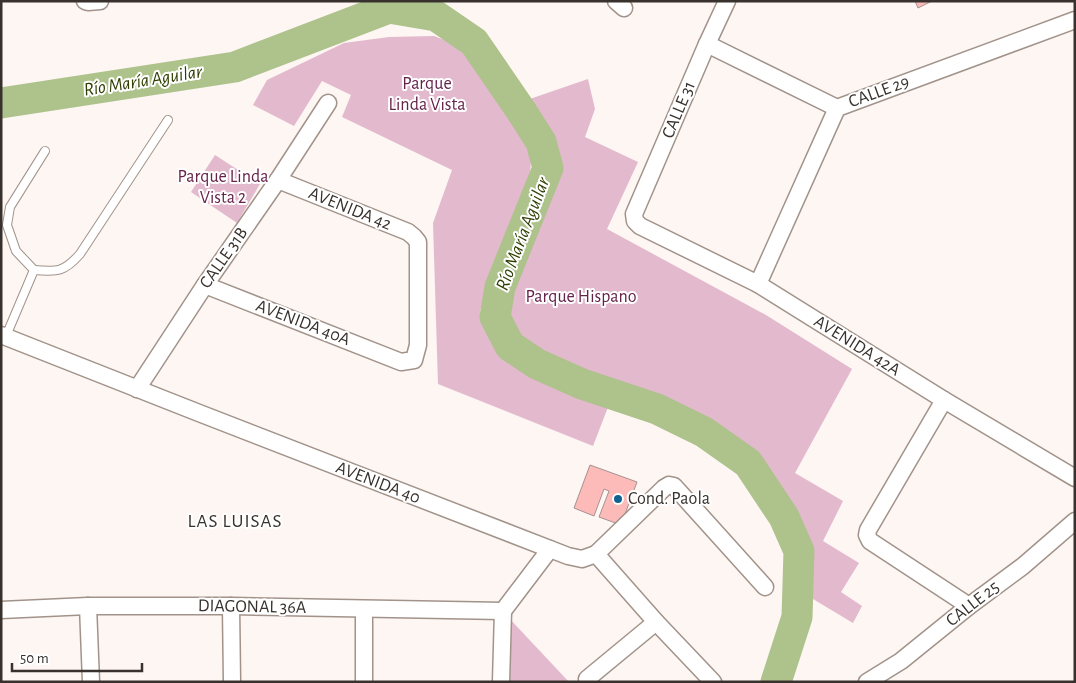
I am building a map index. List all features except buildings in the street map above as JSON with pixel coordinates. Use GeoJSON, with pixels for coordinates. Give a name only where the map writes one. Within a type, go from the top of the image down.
{"type":"FeatureCollection","features":[{"type":"Feature","properties":{"kind":"street"},"geometry":{"type":"LineString","coordinates":[[85,1],[100,1]]}},
{"type":"Feature","properties":{"kind":"street","name":"CALLE 31"},"geometry":{"type":"LineString","coordinates":[[635,221],[634,214],[727,1]]}},
{"type":"Feature","properties":{"kind":"street","name":"CALLE 29"},"geometry":{"type":"LineString","coordinates":[[758,284],[837,108],[1075,20]]}},
{"type":"Feature","properties":{"kind":"street"},"geometry":{"type":"LineString","coordinates":[[707,44],[837,108]]}},
{"type":"Feature","properties":{"kind":"street","name":"CALLE 31B"},"geometry":{"type":"LineString","coordinates":[[137,389],[328,103]]}},
{"type":"Feature","properties":{"kind":"street","name":"AVENIDA 42"},"geometry":{"type":"LineString","coordinates":[[278,180],[408,232],[418,242],[418,345],[414,360],[401,362]]}},
{"type":"Feature","properties":{"kind":"street","name":"AVENIDA 42A"},"geometry":{"type":"LineString","coordinates":[[635,221],[640,226],[758,284],[944,400],[1075,478]]}},
{"type":"Feature","properties":{"kind":"street","name":"AVENIDA 40A"},"geometry":{"type":"LineString","coordinates":[[205,285],[401,362]]}},
{"type":"Feature","properties":{"kind":"street","name":"AVENIDA 40"},"geometry":{"type":"LineString","coordinates":[[3,336],[568,556],[582,558],[596,554]]}},
{"type":"Feature","properties":{"kind":"street"},"geometry":{"type":"LineString","coordinates":[[944,400],[868,530],[867,535],[870,541],[969,606]]}},
{"type":"Feature","properties":{"kind":"street"},"geometry":{"type":"LineString","coordinates":[[713,682],[656,622],[596,554],[669,485],[674,486],[678,490],[765,587]]}},
{"type":"Feature","properties":{"kind":"street","name":"CALLE 25"},"geometry":{"type":"LineString","coordinates":[[867,682],[900,661],[1023,566],[1075,521]]}},
{"type":"Feature","properties":{"kind":"street"},"geometry":{"type":"LineString","coordinates":[[501,682],[503,611],[550,549]]}},
{"type":"Feature","properties":{"kind":"street"},"geometry":{"type":"LineString","coordinates":[[88,606],[91,682]]}},
{"type":"Feature","properties":{"kind":"street","name":"DIAGONAL 36A"},"geometry":{"type":"LineString","coordinates":[[1,610],[88,606],[231,606],[364,610],[503,611]]}},
{"type":"Feature","properties":{"kind":"street"},"geometry":{"type":"LineString","coordinates":[[231,606],[232,682]]}},
{"type":"Feature","properties":{"kind":"street"},"geometry":{"type":"LineString","coordinates":[[364,610],[364,682]]}},
{"type":"Feature","properties":{"kind":"street"},"geometry":{"type":"LineString","coordinates":[[587,679],[656,622]]}},
{"type":"Feature","properties":{"kind":"lane"},"geometry":{"type":"LineString","coordinates":[[45,151],[10,207],[7,225],[16,251],[34,270],[55,272],[71,265],[80,254],[168,120]]}},
{"type":"Feature","properties":{"kind":"lane"},"geometry":{"type":"LineString","coordinates":[[3,336],[34,270]]}},
{"type":"Feature","properties":{"kind":"green space","name":"Parque Linda Vista"},"geometry":{"type":"Polygon","coordinates":[[[434,36],[461,46],[488,79],[516,123],[531,158],[530,179],[494,268],[480,311],[494,343],[513,361],[558,385],[610,402],[593,446],[438,384],[433,223],[452,170],[342,117],[351,95],[322,81],[294,126],[253,105],[267,80],[344,43],[389,37],[434,36]]]}},
{"type":"Feature","properties":{"kind":"green space","name":"Parque Hispano"},"geometry":{"type":"Polygon","coordinates":[[[588,79],[595,109],[585,137],[638,162],[607,229],[766,315],[852,369],[795,473],[843,501],[823,541],[859,563],[841,592],[862,606],[853,623],[803,593],[803,549],[788,516],[754,461],[713,430],[661,404],[547,362],[515,342],[501,313],[506,287],[554,172],[547,143],[521,102],[588,79]]]}},
{"type":"Feature","properties":{"kind":"green space","name":"Parque Linda Vista 2"},"geometry":{"type":"Polygon","coordinates":[[[215,155],[260,184],[237,223],[191,192],[215,155]]]}},
{"type":"Feature","properties":{"kind":"green space"},"geometry":{"type":"Polygon","coordinates":[[[508,617],[569,682],[506,682],[508,617]]]}},
{"type":"Feature","properties":{"kind":"waterway","name":"Río María Aguilar"},"geometry":{"type":"LineString","coordinates":[[1,103],[235,67],[389,8],[436,16],[474,42],[541,142],[548,168],[500,287],[495,317],[510,346],[537,364],[582,384],[657,409],[704,432],[748,463],[784,517],[799,551],[797,617],[776,682]]}},
{"type":"Feature","properties":{"kind":"place","name":"Cond. Paola"},"geometry":{"type":"Point","coordinates":[618,499]}},
{"type":"Feature","properties":{"kind":"district","name":"LAS LUISAS"},"geometry":{"type":"Point","coordinates":[235,521]}}]}
